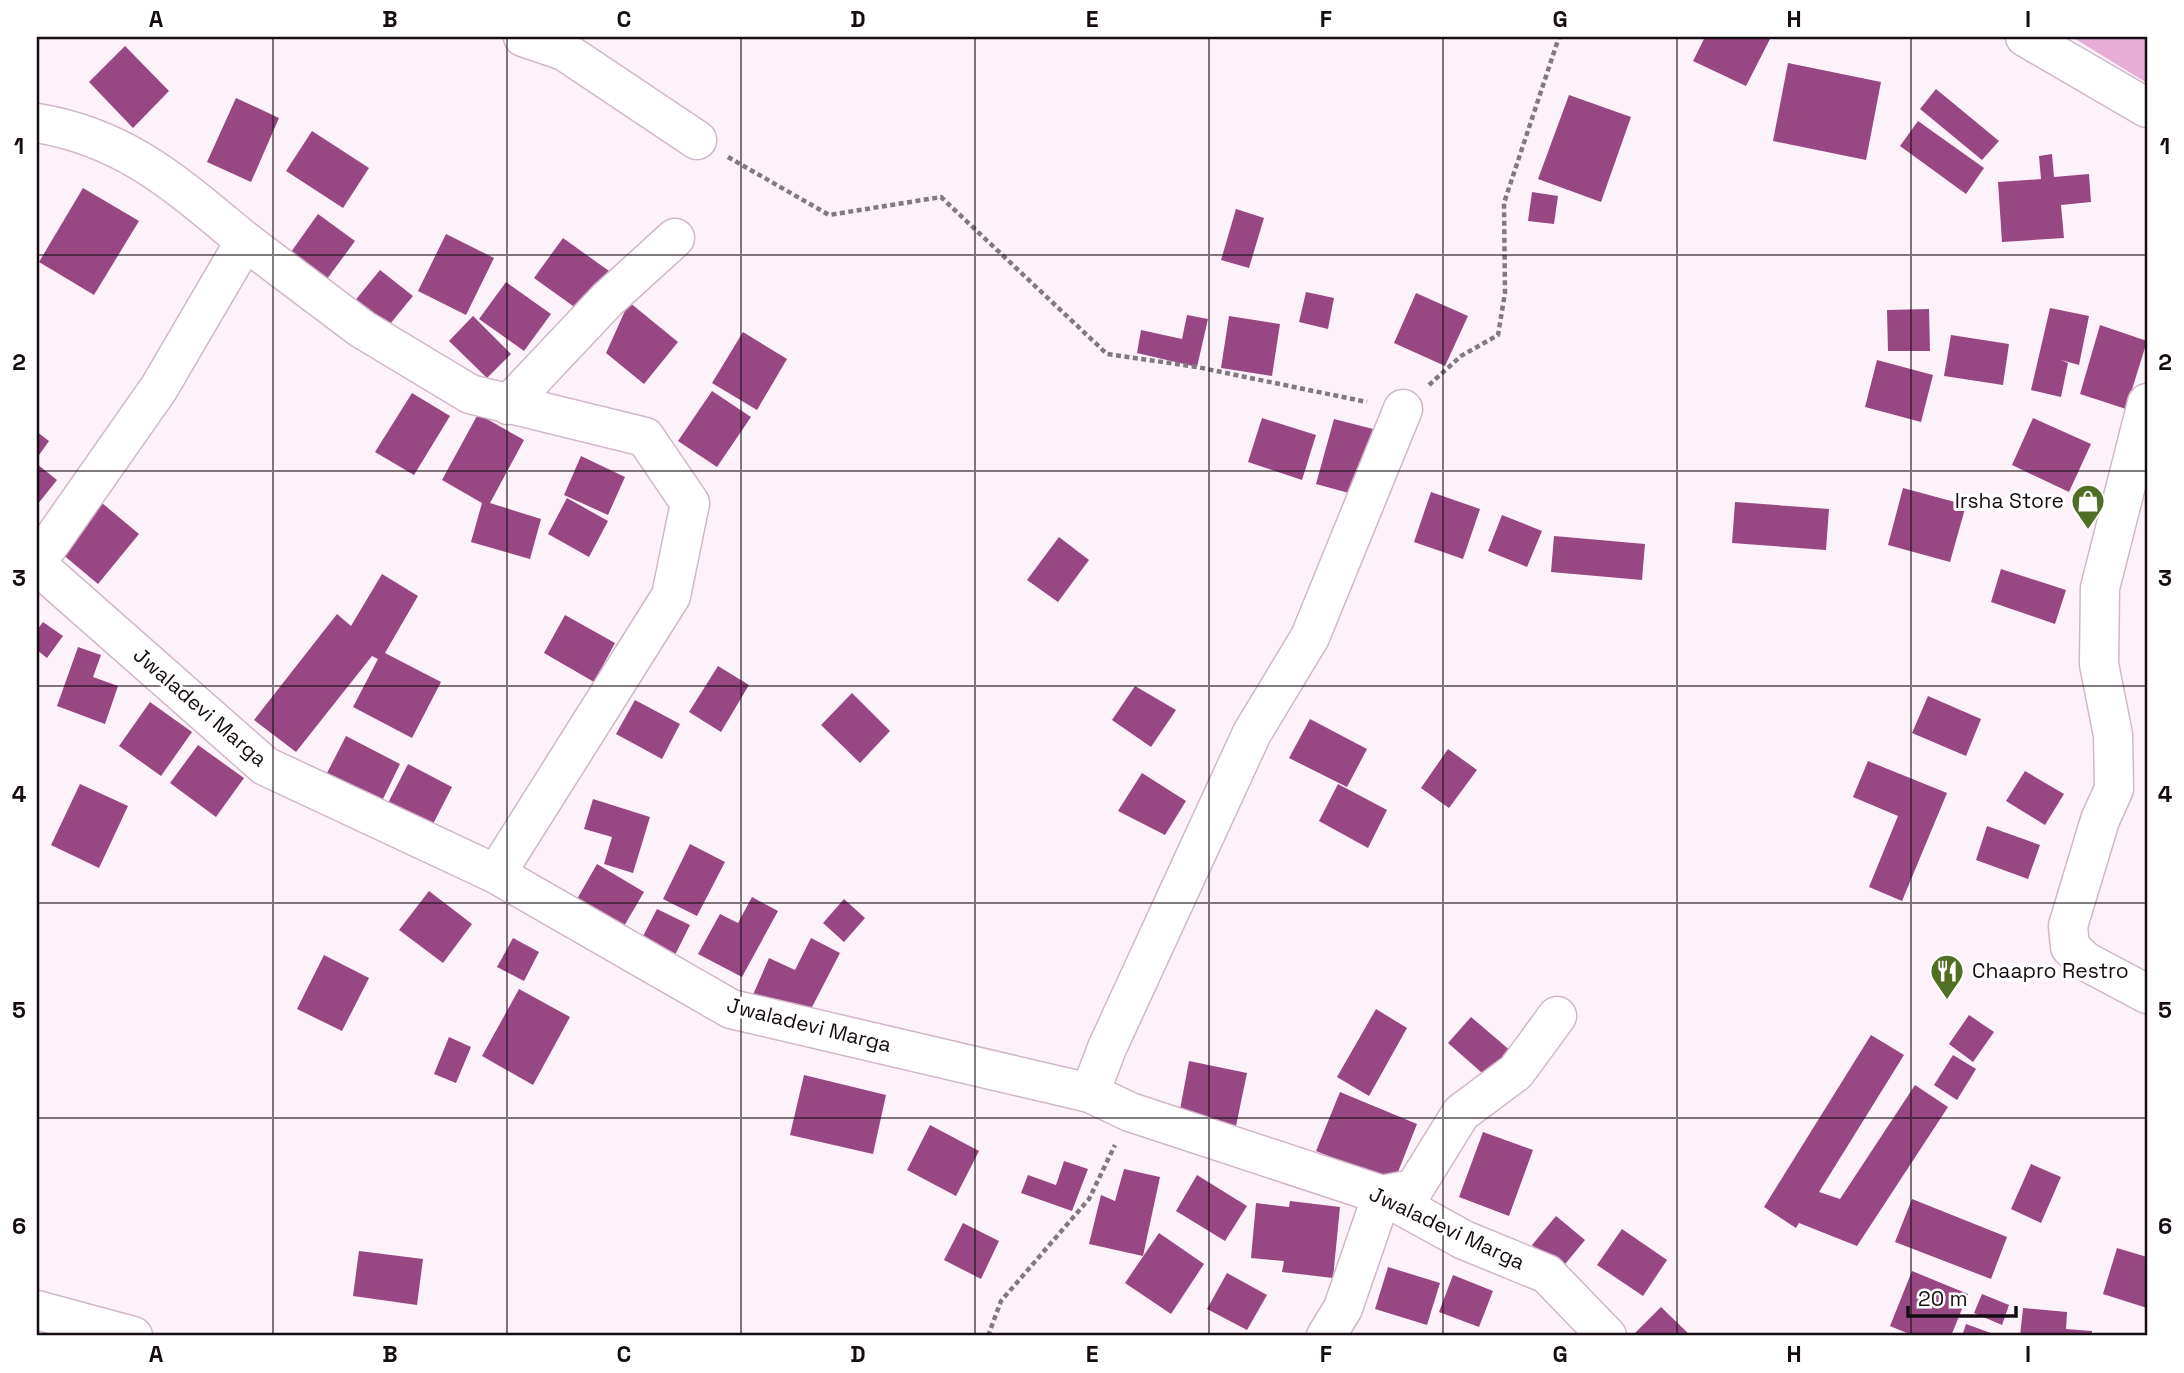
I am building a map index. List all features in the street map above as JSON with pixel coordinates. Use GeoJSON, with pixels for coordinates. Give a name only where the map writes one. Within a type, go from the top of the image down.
{"type":"FeatureCollection","features":[{"type":"Feature","properties":{"kind":"street"},"geometry":{"type":"LineString","coordinates":[[523,37],[564,51],[697,140]]}},
{"type":"Feature","properties":{"kind":"street"},"geometry":{"type":"LineString","coordinates":[[2025,37],[2147,108]]}},
{"type":"Feature","properties":{"kind":"street"},"geometry":{"type":"LineString","coordinates":[[37,123],[75,129],[139,158],[362,329],[470,394],[645,437],[690,503],[671,596],[496,874]]}},
{"type":"Feature","properties":{"kind":"street"},"geometry":{"type":"LineString","coordinates":[[508,405],[607,300],[675,237]]}},
{"type":"Feature","properties":{"kind":"street","name":"Jwaladevi Marga"},"geometry":{"type":"LineString","coordinates":[[245,241],[159,388],[37,563],[265,766],[496,874],[731,1009],[1090,1093],[1130,1112],[1382,1195],[1464,1240],[1547,1274],[1607,1336]]}},
{"type":"Feature","properties":{"kind":"street"},"geometry":{"type":"LineString","coordinates":[[2147,403],[2100,588],[2099,664],[2113,735],[2113,789],[2099,820],[2068,926],[2070,947],[2085,961],[2147,994]]}},
{"type":"Feature","properties":{"kind":"street"},"geometry":{"type":"LineString","coordinates":[[1090,1093],[1107,1048],[1252,733],[1310,637],[1403,409]]}},
{"type":"Feature","properties":{"kind":"street"},"geometry":{"type":"LineString","coordinates":[[1326,1336],[1343,1308],[1382,1195],[1414,1189],[1461,1113],[1516,1072],[1557,1016]]}},
{"type":"Feature","properties":{"kind":"street"},"geometry":{"type":"LineString","coordinates":[[37,1311],[133,1336]]}},
{"type":"Feature","properties":{"kind":"path"},"geometry":{"type":"LineString","coordinates":[[697,140],[829,215],[941,197],[1107,354],[1197,367],[1403,409],[1461,356],[1498,335],[1505,293],[1504,203],[1559,37]]}},
{"type":"Feature","properties":{"kind":"path"},"geometry":{"type":"LineString","coordinates":[[988,1336],[1001,1301],[1089,1199],[1130,1112]]}},
{"type":"Feature","properties":{"kind":"shaded area"},"geometry":{"type":"Polygon","coordinates":[[[2072,37],[2147,37],[2147,83],[2072,37]]]}},
{"type":"Feature","properties":{"kind":"building"},"geometry":{"type":"Polygon","coordinates":[[[1705,37],[1771,37],[1746,86],[1693,61],[1705,37]]]}},
{"type":"Feature","properties":{"kind":"building"},"geometry":{"type":"Polygon","coordinates":[[[125,46],[169,91],[133,128],[89,82],[125,46]]]}},
{"type":"Feature","properties":{"kind":"building"},"geometry":{"type":"Polygon","coordinates":[[[1788,63],[1881,82],[1866,160],[1773,141],[1788,63]]]}},
{"type":"Feature","properties":{"kind":"building"},"geometry":{"type":"Polygon","coordinates":[[[1936,89],[1999,141],[1982,160],[1920,109],[1936,89]]]}},
{"type":"Feature","properties":{"kind":"building"},"geometry":{"type":"Polygon","coordinates":[[[1569,95],[1631,117],[1601,202],[1538,179],[1569,95]]]}},
{"type":"Feature","properties":{"kind":"building"},"geometry":{"type":"Polygon","coordinates":[[[236,98],[279,118],[251,182],[207,162],[236,98]]]}},
{"type":"Feature","properties":{"kind":"building"},"geometry":{"type":"Polygon","coordinates":[[[1918,121],[1984,168],[1966,194],[1900,146],[1918,121]]]}},
{"type":"Feature","properties":{"kind":"building"},"geometry":{"type":"Polygon","coordinates":[[[312,131],[369,168],[343,208],[286,171],[312,131]]]}},
{"type":"Feature","properties":{"kind":"building"},"geometry":{"type":"Polygon","coordinates":[[[2052,154],[2054,177],[2089,174],[2091,202],[2061,205],[2064,238],[2002,242],[1998,182],[2041,179],[2039,156],[2052,154]]]}},
{"type":"Feature","properties":{"kind":"building"},"geometry":{"type":"Polygon","coordinates":[[[83,188],[139,221],[94,295],[39,262],[83,188]]]}},
{"type":"Feature","properties":{"kind":"building"},"geometry":{"type":"Polygon","coordinates":[[[1532,192],[1558,196],[1554,224],[1528,221],[1532,192]]]}},
{"type":"Feature","properties":{"kind":"building"},"geometry":{"type":"Polygon","coordinates":[[[1236,209],[1264,218],[1249,268],[1221,260],[1236,209]]]}},
{"type":"Feature","properties":{"kind":"building"},"geometry":{"type":"Polygon","coordinates":[[[318,214],[355,241],[327,279],[291,252],[318,214]]]}},
{"type":"Feature","properties":{"kind":"building"},"geometry":{"type":"Polygon","coordinates":[[[446,234],[494,258],[466,315],[418,291],[446,234]]]}},
{"type":"Feature","properties":{"kind":"building"},"geometry":{"type":"Polygon","coordinates":[[[563,238],[609,271],[580,311],[534,278],[563,238]]]}},
{"type":"Feature","properties":{"kind":"building"},"geometry":{"type":"Polygon","coordinates":[[[380,270],[413,296],[386,329],[353,303],[380,270]]]}},
{"type":"Feature","properties":{"kind":"building"},"geometry":{"type":"Polygon","coordinates":[[[506,282],[551,314],[524,351],[479,319],[506,282]]]}},
{"type":"Feature","properties":{"kind":"building"},"geometry":{"type":"Polygon","coordinates":[[[1306,292],[1334,298],[1328,329],[1299,322],[1306,292]]]}},
{"type":"Feature","properties":{"kind":"building"},"geometry":{"type":"Polygon","coordinates":[[[1416,293],[1468,316],[1445,366],[1394,343],[1416,293]]]}},
{"type":"Feature","properties":{"kind":"building"},"geometry":{"type":"Polygon","coordinates":[[[629,302],[678,342],[644,384],[606,353],[629,302]]]}},
{"type":"Feature","properties":{"kind":"building"},"geometry":{"type":"Polygon","coordinates":[[[2050,308],[2089,316],[2079,365],[2061,360],[2068,363],[2061,397],[2031,390],[2050,308]]]}},
{"type":"Feature","properties":{"kind":"building"},"geometry":{"type":"Polygon","coordinates":[[[1929,309],[1930,351],[1888,351],[1887,310],[1929,309]]]}},
{"type":"Feature","properties":{"kind":"building"},"geometry":{"type":"Polygon","coordinates":[[[1187,315],[1208,319],[1197,367],[1137,353],[1141,330],[1182,339],[1187,315]]]}},
{"type":"Feature","properties":{"kind":"building"},"geometry":{"type":"Polygon","coordinates":[[[473,316],[511,354],[487,378],[449,341],[473,316]]]}},
{"type":"Feature","properties":{"kind":"building"},"geometry":{"type":"Polygon","coordinates":[[[1229,316],[1280,324],[1272,376],[1221,368],[1229,316]]]}},
{"type":"Feature","properties":{"kind":"building"},"geometry":{"type":"Polygon","coordinates":[[[2100,325],[2147,341],[2126,409],[2080,394],[2100,325]]]}},
{"type":"Feature","properties":{"kind":"building"},"geometry":{"type":"Polygon","coordinates":[[[743,332],[787,359],[757,410],[712,383],[743,332]]]}},
{"type":"Feature","properties":{"kind":"building"},"geometry":{"type":"Polygon","coordinates":[[[1951,335],[2009,344],[2003,385],[1944,376],[1951,335]]]}},
{"type":"Feature","properties":{"kind":"building"},"geometry":{"type":"Polygon","coordinates":[[[1877,360],[1933,375],[1921,422],[1865,407],[1877,360]]]}},
{"type":"Feature","properties":{"kind":"building"},"geometry":{"type":"Polygon","coordinates":[[[712,391],[751,417],[717,467],[678,441],[712,391]]]}},
{"type":"Feature","properties":{"kind":"building"},"geometry":{"type":"Polygon","coordinates":[[[412,393],[450,416],[414,475],[375,452],[412,393]]]}},
{"type":"Feature","properties":{"kind":"building"},"geometry":{"type":"Polygon","coordinates":[[[478,414],[524,440],[490,503],[541,519],[530,559],[471,542],[482,503],[442,480],[478,414]]]}},
{"type":"Feature","properties":{"kind":"building"},"geometry":{"type":"Polygon","coordinates":[[[1262,418],[1316,435],[1302,480],[1248,462],[1262,418]]]}},
{"type":"Feature","properties":{"kind":"building"},"geometry":{"type":"Polygon","coordinates":[[[2033,418],[2091,444],[2069,492],[2012,465],[2033,418]]]}},
{"type":"Feature","properties":{"kind":"building"},"geometry":{"type":"Polygon","coordinates":[[[1334,419],[1373,429],[1356,495],[1316,484],[1334,419]]]}},
{"type":"Feature","properties":{"kind":"building"},"geometry":{"type":"Polygon","coordinates":[[[37,432],[49,441],[37,458],[37,432]]]}},
{"type":"Feature","properties":{"kind":"building"},"geometry":{"type":"Polygon","coordinates":[[[581,456],[625,477],[608,515],[564,495],[581,456]]]}},
{"type":"Feature","properties":{"kind":"building"},"geometry":{"type":"Polygon","coordinates":[[[37,464],[57,480],[37,505],[37,464]]]}},
{"type":"Feature","properties":{"kind":"building"},"geometry":{"type":"Polygon","coordinates":[[[1903,488],[1966,505],[1950,562],[1888,545],[1903,488]]]}},
{"type":"Feature","properties":{"kind":"building"},"geometry":{"type":"Polygon","coordinates":[[[1431,492],[1480,509],[1463,559],[1414,542],[1431,492]]]}},
{"type":"Feature","properties":{"kind":"building"},"geometry":{"type":"Polygon","coordinates":[[[96,498],[139,534],[98,584],[55,548],[96,498]]]}},
{"type":"Feature","properties":{"kind":"building"},"geometry":{"type":"Polygon","coordinates":[[[567,498],[608,521],[589,557],[548,534],[567,498]]]}},
{"type":"Feature","properties":{"kind":"building"},"geometry":{"type":"Polygon","coordinates":[[[1735,502],[1829,509],[1826,550],[1732,543],[1735,502]]]}},
{"type":"Feature","properties":{"kind":"building"},"geometry":{"type":"Polygon","coordinates":[[[1502,515],[1542,531],[1527,567],[1488,551],[1502,515]]]}},
{"type":"Feature","properties":{"kind":"building"},"geometry":{"type":"Polygon","coordinates":[[[1554,536],[1645,544],[1642,580],[1551,572],[1554,536]]]}},
{"type":"Feature","properties":{"kind":"building"},"geometry":{"type":"Polygon","coordinates":[[[1059,537],[1089,560],[1058,602],[1027,580],[1059,537]]]}},
{"type":"Feature","properties":{"kind":"building"},"geometry":{"type":"Polygon","coordinates":[[[2001,569],[2066,590],[2055,624],[1991,602],[2001,569]]]}},
{"type":"Feature","properties":{"kind":"building"},"geometry":{"type":"Polygon","coordinates":[[[382,574],[418,596],[385,653],[441,682],[412,738],[353,707],[378,659],[372,656],[296,752],[254,720],[337,614],[351,626],[382,574]]]}},
{"type":"Feature","properties":{"kind":"building"},"geometry":{"type":"Polygon","coordinates":[[[565,615],[615,643],[594,682],[544,653],[565,615]]]}},
{"type":"Feature","properties":{"kind":"building"},"geometry":{"type":"Polygon","coordinates":[[[43,622],[63,636],[47,658],[37,650],[37,630],[43,622]]]}},
{"type":"Feature","properties":{"kind":"building"},"geometry":{"type":"Polygon","coordinates":[[[78,647],[101,655],[93,677],[118,686],[105,724],[57,706],[78,647]]]}},
{"type":"Feature","properties":{"kind":"building"},"geometry":{"type":"Polygon","coordinates":[[[718,666],[749,685],[721,732],[689,712],[718,666]]]}},
{"type":"Feature","properties":{"kind":"building"},"geometry":{"type":"Polygon","coordinates":[[[1135,686],[1176,710],[1151,747],[1112,720],[1135,686]]]}},
{"type":"Feature","properties":{"kind":"building"},"geometry":{"type":"Polygon","coordinates":[[[852,693],[890,731],[860,763],[821,725],[852,693]]]}},
{"type":"Feature","properties":{"kind":"building"},"geometry":{"type":"Polygon","coordinates":[[[1928,696],[1981,719],[1966,756],[1912,733],[1928,696]]]}},
{"type":"Feature","properties":{"kind":"building"},"geometry":{"type":"Polygon","coordinates":[[[635,700],[680,724],[662,759],[616,734],[635,700]]]}},
{"type":"Feature","properties":{"kind":"building"},"geometry":{"type":"Polygon","coordinates":[[[150,702],[192,732],[161,776],[119,746],[150,702]]]}},
{"type":"Feature","properties":{"kind":"building"},"geometry":{"type":"Polygon","coordinates":[[[1310,719],[1367,749],[1347,787],[1289,758],[1310,719]]]}},
{"type":"Feature","properties":{"kind":"building"},"geometry":{"type":"Polygon","coordinates":[[[346,736],[400,764],[381,803],[326,775],[346,736]]]}},
{"type":"Feature","properties":{"kind":"building"},"geometry":{"type":"Polygon","coordinates":[[[198,745],[244,778],[216,817],[170,783],[198,745]]]}},
{"type":"Feature","properties":{"kind":"building"},"geometry":{"type":"Polygon","coordinates":[[[1448,749],[1477,770],[1449,808],[1421,788],[1448,749]]]}},
{"type":"Feature","properties":{"kind":"building"},"geometry":{"type":"Polygon","coordinates":[[[1868,761],[1947,793],[1902,901],[1869,887],[1898,816],[1853,797],[1868,761]]]}},
{"type":"Feature","properties":{"kind":"building"},"geometry":{"type":"Polygon","coordinates":[[[408,764],[452,787],[432,826],[388,803],[408,764]]]}},
{"type":"Feature","properties":{"kind":"building"},"geometry":{"type":"Polygon","coordinates":[[[2025,771],[2064,794],[2045,825],[2006,801],[2025,771]]]}},
{"type":"Feature","properties":{"kind":"building"},"geometry":{"type":"Polygon","coordinates":[[[1142,773],[1186,801],[1165,835],[1118,811],[1142,773]]]}},
{"type":"Feature","properties":{"kind":"building"},"geometry":{"type":"Polygon","coordinates":[[[80,784],[128,806],[99,868],[51,845],[80,784]]]}},
{"type":"Feature","properties":{"kind":"building"},"geometry":{"type":"Polygon","coordinates":[[[1338,784],[1387,810],[1368,848],[1319,821],[1338,784]]]}},
{"type":"Feature","properties":{"kind":"building"},"geometry":{"type":"Polygon","coordinates":[[[593,799],[650,817],[633,873],[604,864],[612,837],[584,829],[593,799]]]}},
{"type":"Feature","properties":{"kind":"building"},"geometry":{"type":"Polygon","coordinates":[[[1987,826],[2040,845],[2028,879],[1976,860],[1987,826]]]}},
{"type":"Feature","properties":{"kind":"building"},"geometry":{"type":"Polygon","coordinates":[[[690,844],[725,862],[697,916],[663,899],[690,844]]]}},
{"type":"Feature","properties":{"kind":"building"},"geometry":{"type":"Polygon","coordinates":[[[597,864],[644,892],[620,933],[573,906],[597,864]]]}},
{"type":"Feature","properties":{"kind":"building"},"geometry":{"type":"Polygon","coordinates":[[[429,891],[472,924],[443,963],[399,930],[429,891]]]}},
{"type":"Feature","properties":{"kind":"building"},"geometry":{"type":"Polygon","coordinates":[[[752,897],[778,911],[742,977],[698,954],[720,914],[738,923],[752,897]]]}},
{"type":"Feature","properties":{"kind":"building"},"geometry":{"type":"Polygon","coordinates":[[[844,899],[865,918],[844,942],[823,923],[844,899]]]}},
{"type":"Feature","properties":{"kind":"building"},"geometry":{"type":"Polygon","coordinates":[[[657,909],[690,925],[673,959],[640,942],[657,909]]]}},
{"type":"Feature","properties":{"kind":"building"},"geometry":{"type":"Polygon","coordinates":[[[513,938],[539,952],[524,981],[497,967],[513,938]]]}},
{"type":"Feature","properties":{"kind":"building"},"geometry":{"type":"Polygon","coordinates":[[[811,938],[840,953],[810,1011],[791,1002],[786,1013],[752,997],[769,958],[795,970],[811,938]]]}},
{"type":"Feature","properties":{"kind":"building"},"geometry":{"type":"Polygon","coordinates":[[[324,955],[369,978],[342,1031],[297,1009],[324,955]]]}},
{"type":"Feature","properties":{"kind":"building"},"geometry":{"type":"Polygon","coordinates":[[[519,989],[570,1017],[533,1085],[482,1056],[519,989]]]}},
{"type":"Feature","properties":{"kind":"building"},"geometry":{"type":"Polygon","coordinates":[[[1376,1009],[1407,1028],[1369,1096],[1337,1077],[1376,1009]]]}},
{"type":"Feature","properties":{"kind":"building"},"geometry":{"type":"Polygon","coordinates":[[[1969,1015],[1994,1032],[1973,1062],[1949,1044],[1969,1015]]]}},
{"type":"Feature","properties":{"kind":"building"},"geometry":{"type":"Polygon","coordinates":[[[1471,1017],[1512,1052],[1489,1079],[1448,1043],[1471,1017]]]}},
{"type":"Feature","properties":{"kind":"building"},"geometry":{"type":"Polygon","coordinates":[[[1871,1035],[1904,1055],[1819,1192],[1840,1199],[1915,1085],[1948,1107],[1857,1246],[1799,1223],[1796,1228],[1764,1207],[1871,1035]]]}},
{"type":"Feature","properties":{"kind":"building"},"geometry":{"type":"Polygon","coordinates":[[[449,1037],[471,1047],[456,1083],[434,1074],[449,1037]]]}},
{"type":"Feature","properties":{"kind":"building"},"geometry":{"type":"Polygon","coordinates":[[[1953,1055],[1976,1069],[1957,1100],[1934,1085],[1953,1055]]]}},
{"type":"Feature","properties":{"kind":"building"},"geometry":{"type":"Polygon","coordinates":[[[1189,1061],[1247,1073],[1236,1126],[1179,1115],[1189,1061]]]}},
{"type":"Feature","properties":{"kind":"building"},"geometry":{"type":"Polygon","coordinates":[[[804,1075],[886,1095],[873,1154],[790,1135],[804,1075]]]}},
{"type":"Feature","properties":{"kind":"building"},"geometry":{"type":"Polygon","coordinates":[[[1340,1092],[1417,1124],[1394,1182],[1316,1151],[1340,1092]]]}},
{"type":"Feature","properties":{"kind":"building"},"geometry":{"type":"Polygon","coordinates":[[[930,1125],[979,1151],[956,1196],[907,1170],[930,1125]]]}},
{"type":"Feature","properties":{"kind":"building"},"geometry":{"type":"Polygon","coordinates":[[[1483,1132],[1533,1150],[1509,1216],[1459,1197],[1483,1132]]]}},
{"type":"Feature","properties":{"kind":"building"},"geometry":{"type":"Polygon","coordinates":[[[1064,1161],[1088,1169],[1072,1211],[1021,1193],[1028,1175],[1056,1185],[1064,1161]]]}},
{"type":"Feature","properties":{"kind":"building"},"geometry":{"type":"Polygon","coordinates":[[[2031,1164],[2061,1177],[2041,1223],[2011,1209],[2031,1164]]]}},
{"type":"Feature","properties":{"kind":"building"},"geometry":{"type":"Polygon","coordinates":[[[1124,1169],[1160,1177],[1143,1256],[1089,1244],[1101,1195],[1115,1201],[1124,1169]]]}},
{"type":"Feature","properties":{"kind":"building"},"geometry":{"type":"Polygon","coordinates":[[[1197,1175],[1247,1206],[1225,1241],[1176,1211],[1197,1175]]]}},
{"type":"Feature","properties":{"kind":"building"},"geometry":{"type":"Polygon","coordinates":[[[1912,1199],[2007,1237],[1991,1279],[1895,1242],[1912,1199]]]}},
{"type":"Feature","properties":{"kind":"building"},"geometry":{"type":"Polygon","coordinates":[[[1290,1201],[1340,1207],[1333,1278],[1282,1272],[1284,1261],[1251,1258],[1256,1203],[1289,1207],[1290,1201]]]}},
{"type":"Feature","properties":{"kind":"building"},"geometry":{"type":"Polygon","coordinates":[[[1556,1216],[1585,1240],[1561,1269],[1532,1245],[1556,1216]]]}},
{"type":"Feature","properties":{"kind":"building"},"geometry":{"type":"Polygon","coordinates":[[[963,1223],[999,1241],[981,1279],[944,1260],[963,1223]]]}},
{"type":"Feature","properties":{"kind":"building"},"geometry":{"type":"Polygon","coordinates":[[[1622,1229],[1667,1260],[1643,1296],[1597,1265],[1622,1229]]]}},
{"type":"Feature","properties":{"kind":"building"},"geometry":{"type":"Polygon","coordinates":[[[1159,1233],[1204,1264],[1171,1314],[1125,1283],[1159,1233]]]}},
{"type":"Feature","properties":{"kind":"building"},"geometry":{"type":"Polygon","coordinates":[[[2117,1248],[2147,1257],[2147,1308],[2103,1294],[2117,1248]]]}},
{"type":"Feature","properties":{"kind":"building"},"geometry":{"type":"Polygon","coordinates":[[[359,1251],[423,1259],[417,1305],[353,1296],[359,1251]]]}},
{"type":"Feature","properties":{"kind":"building"},"geometry":{"type":"Polygon","coordinates":[[[1388,1267],[1440,1283],[1427,1325],[1375,1309],[1388,1267]]]}},
{"type":"Feature","properties":{"kind":"building"},"geometry":{"type":"Polygon","coordinates":[[[1912,1271],[1968,1294],[1951,1336],[1914,1336],[1890,1326],[1912,1271]]]}},
{"type":"Feature","properties":{"kind":"building"},"geometry":{"type":"Polygon","coordinates":[[[1227,1273],[1267,1295],[1247,1330],[1207,1309],[1227,1273]]]}},
{"type":"Feature","properties":{"kind":"building"},"geometry":{"type":"Polygon","coordinates":[[[1453,1275],[1493,1291],[1479,1327],[1439,1312],[1453,1275]]]}},
{"type":"Feature","properties":{"kind":"building"},"geometry":{"type":"Polygon","coordinates":[[[1982,1294],[2009,1305],[2002,1325],[1974,1313],[1982,1294]]]}},
{"type":"Feature","properties":{"kind":"building"},"geometry":{"type":"Polygon","coordinates":[[[1661,1307],[1691,1336],[1632,1336],[1661,1307]]]}},
{"type":"Feature","properties":{"kind":"building"},"geometry":{"type":"Polygon","coordinates":[[[2023,1308],[2067,1312],[2066,1329],[2092,1331],[2092,1336],[2020,1336],[2023,1308]]]}},
{"type":"Feature","properties":{"kind":"building"},"geometry":{"type":"Polygon","coordinates":[[[1966,1324],[1999,1336],[1962,1336],[1966,1324]]]}},
{"type":"Feature","properties":{"kind":"place","name":"Irsha Store"},"geometry":{"type":"Point","coordinates":[2088,531]}},
{"type":"Feature","properties":{"kind":"place","name":"Chaapro Restro"},"geometry":{"type":"Point","coordinates":[1947,1001]}}]}
